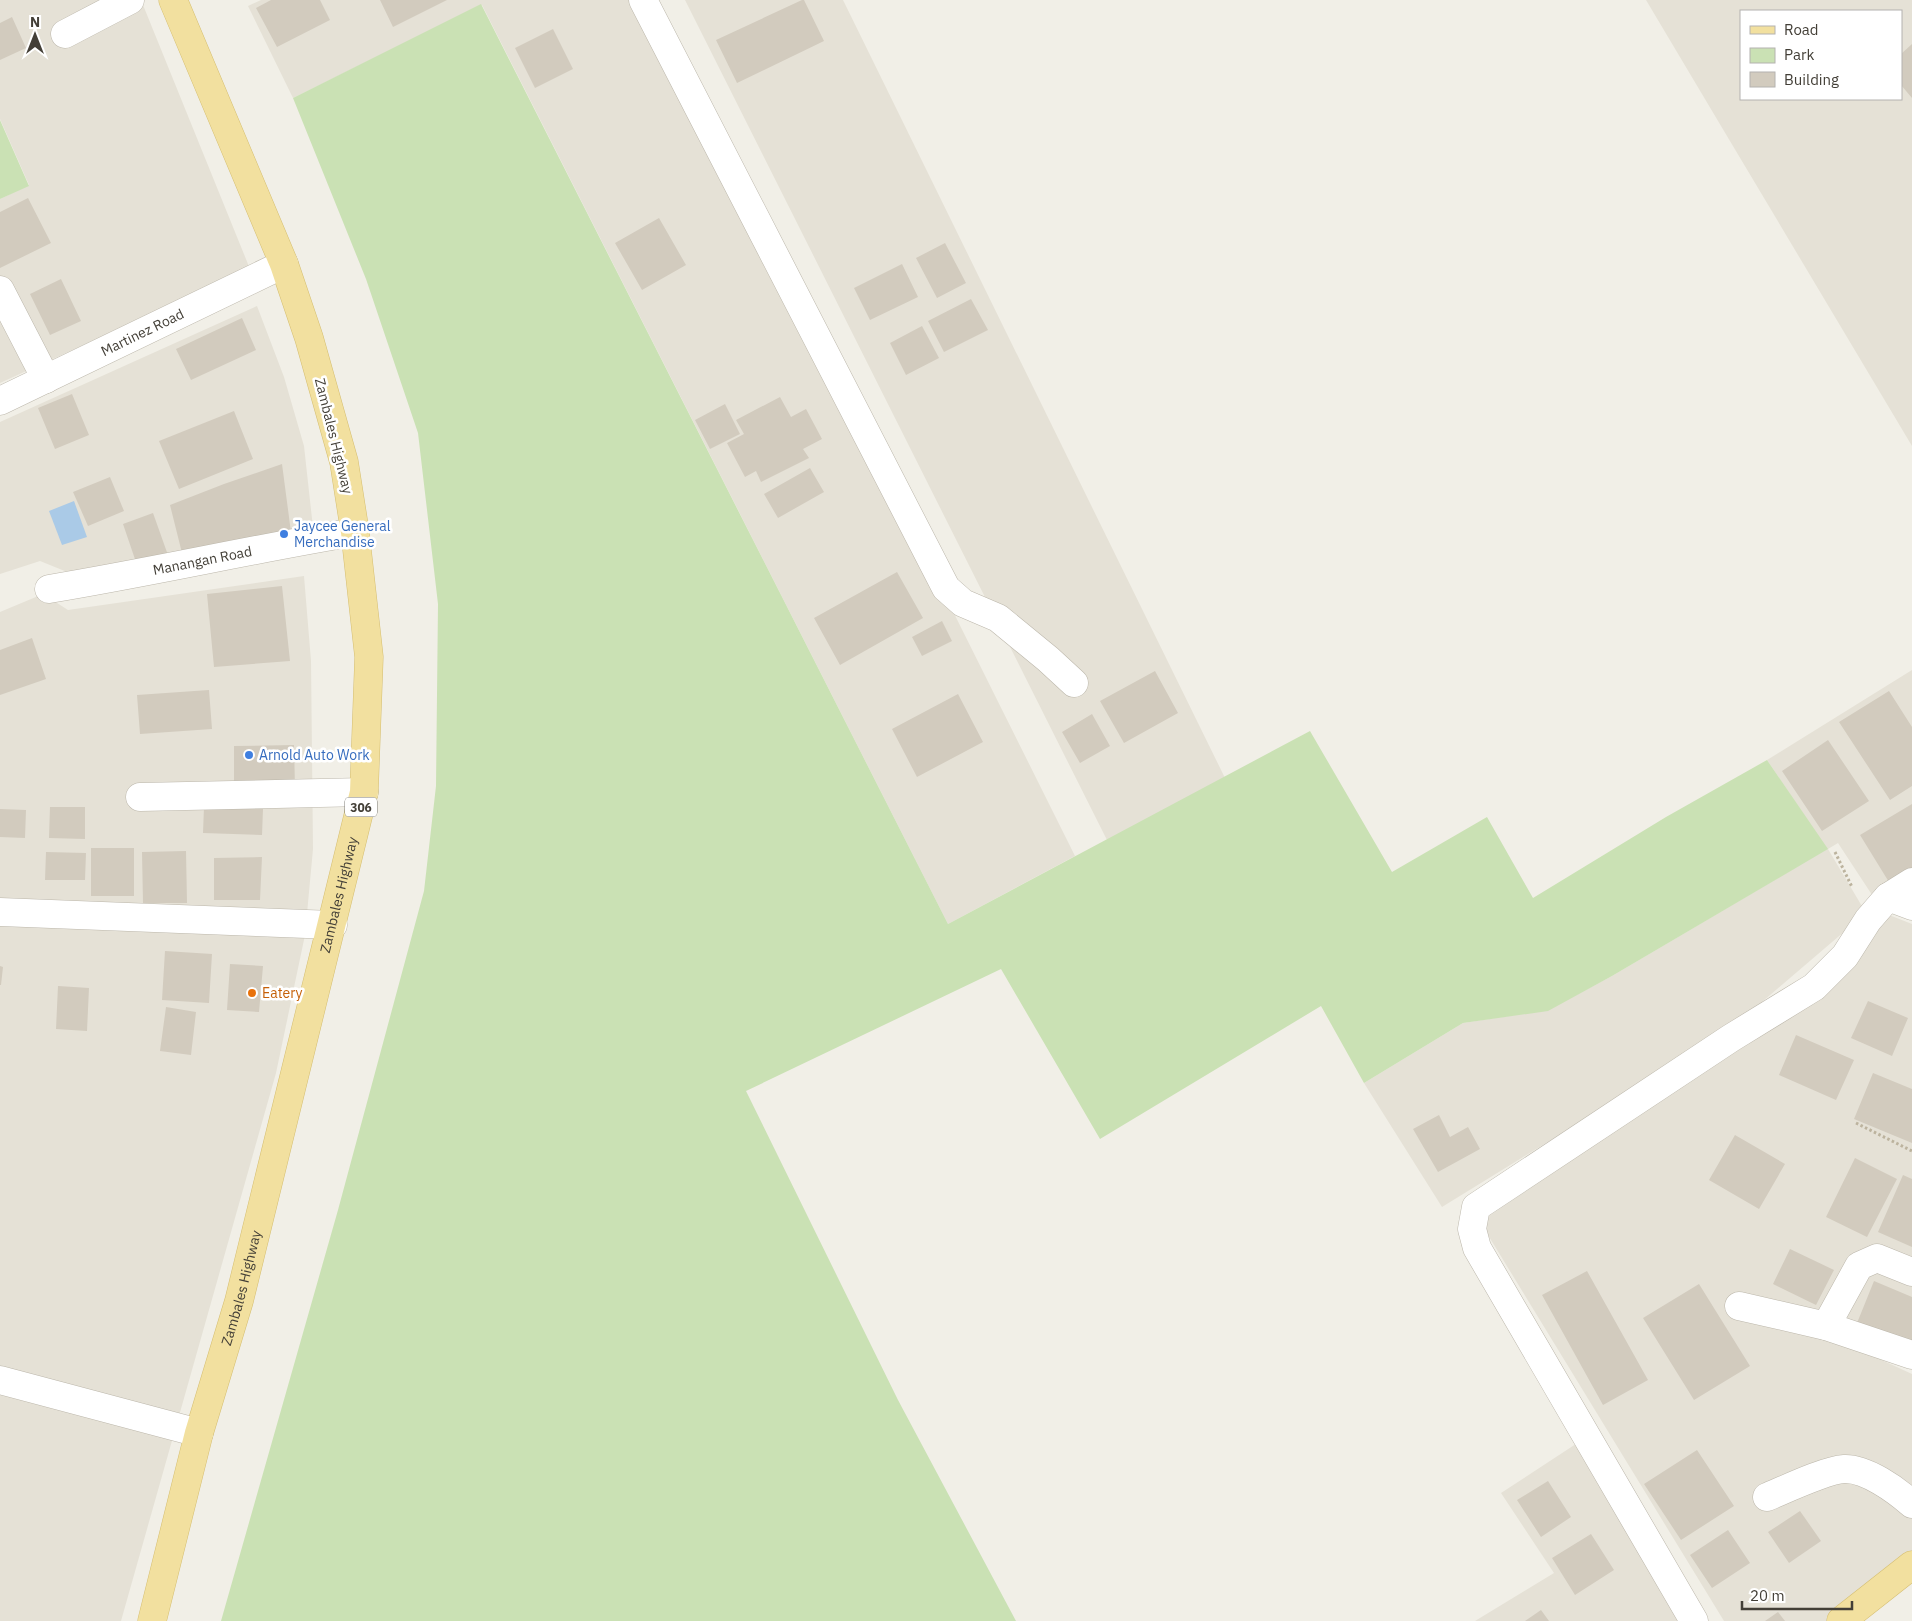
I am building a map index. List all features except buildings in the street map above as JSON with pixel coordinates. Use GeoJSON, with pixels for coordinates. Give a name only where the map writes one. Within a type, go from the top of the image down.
{"type":"FeatureCollection","features":[{"type":"Feature","properties":{"kind":"main road","name":"Zambales Highway"},"geometry":{"type":"LineString","coordinates":[[152,1621],[198,1433],[239,1301],[333,925],[364,792],[369,657],[355,532],[344,462],[309,338],[284,264],[173,0]]}},
{"type":"Feature","properties":{"kind":"main road"},"geometry":{"type":"LineString","coordinates":[[1841,1621],[1912,1566]]}},
{"type":"Feature","properties":{"kind":"street"},"geometry":{"type":"LineString","coordinates":[[65,34],[130,0]]}},
{"type":"Feature","properties":{"kind":"street"},"geometry":{"type":"LineString","coordinates":[[643,0],[946,588],[963,603],[998,618],[1074,683]]}},
{"type":"Feature","properties":{"kind":"street","name":"Martinez Road"},"geometry":{"type":"LineString","coordinates":[[0,401],[284,264]]}},
{"type":"Feature","properties":{"kind":"street"},"geometry":{"type":"LineString","coordinates":[[0,290],[46,379]]}},
{"type":"Feature","properties":{"kind":"street","name":"Manangan Road"},"geometry":{"type":"LineString","coordinates":[[49,589],[151,572],[355,532]]}},
{"type":"Feature","properties":{"kind":"street"},"geometry":{"type":"LineString","coordinates":[[140,797],[364,792]]}},
{"type":"Feature","properties":{"kind":"street"},"geometry":{"type":"LineString","coordinates":[[1694,1621],[1477,1248],[1472,1229],[1476,1207],[1731,1038],[1814,987],[1845,956],[1868,920],[1900,901],[1912,882]]}},
{"type":"Feature","properties":{"kind":"street"},"geometry":{"type":"LineString","coordinates":[[0,912],[333,925]]}},
{"type":"Feature","properties":{"kind":"street"},"geometry":{"type":"LineString","coordinates":[[1826,1326],[1859,1266],[1876,1258],[1912,1272]]}},
{"type":"Feature","properties":{"kind":"street"},"geometry":{"type":"LineString","coordinates":[[1739,1306],[1826,1326],[1912,1355]]}},
{"type":"Feature","properties":{"kind":"street"},"geometry":{"type":"LineString","coordinates":[[0,1380],[198,1433]]}},
{"type":"Feature","properties":{"kind":"street"},"geometry":{"type":"LineString","coordinates":[[1768,1497],[1844,1469],[1862,1471],[1912,1504]]}},
{"type":"Feature","properties":{"kind":"path"},"geometry":{"type":"LineString","coordinates":[[1856,1123],[1912,1151]]}},
{"type":"Feature","properties":{"kind":"shaded area"},"geometry":{"type":"Polygon","coordinates":[[[0,0],[141,0],[250,269],[0,383],[0,199],[29,185],[0,119],[0,0]]]}},
{"type":"Feature","properties":{"kind":"shaded area"},"geometry":{"type":"Polygon","coordinates":[[[261,0],[648,0],[1075,856],[948,924],[482,5],[293,98],[248,6],[261,0]]]}},
{"type":"Feature","properties":{"kind":"shaded area"},"geometry":{"type":"Polygon","coordinates":[[[685,0],[843,0],[1225,778],[1107,840],[685,0]]]}},
{"type":"Feature","properties":{"kind":"shaded area"},"geometry":{"type":"Polygon","coordinates":[[[1646,0],[1912,0],[1912,446],[1646,0]]]}},
{"type":"Feature","properties":{"kind":"shaded area"},"geometry":{"type":"Polygon","coordinates":[[[257,306],[284,377],[304,446],[315,546],[87,580],[40,561],[0,574],[0,422],[257,306]]]}},
{"type":"Feature","properties":{"kind":"shaded area"},"geometry":{"type":"Polygon","coordinates":[[[304,576],[311,661],[313,849],[305,935],[276,1073],[121,1621],[0,1621],[0,612],[43,594],[68,610],[304,576]]]}},
{"type":"Feature","properties":{"kind":"shaded area"},"geometry":{"type":"Polygon","coordinates":[[[1912,670],[1912,884],[1878,904],[1838,843],[1828,849],[1866,913],[1728,1031],[1442,1207],[1364,1083],[1463,1023],[1548,1010],[1612,976],[1827,849],[1767,760],[1912,670]]]}},
{"type":"Feature","properties":{"kind":"shaded area"},"geometry":{"type":"Polygon","coordinates":[[[1884,913],[1912,924],[1912,1355],[1810,1327],[1912,1374],[1912,1559],[1830,1621],[1724,1621],[1480,1222],[1656,1103],[1809,1005],[1884,913]]]}},
{"type":"Feature","properties":{"kind":"shaded area"},"geometry":{"type":"Polygon","coordinates":[[[1585,1438],[1698,1621],[1475,1621],[1554,1573],[1501,1493],[1585,1438]]]}},
{"type":"Feature","properties":{"kind":"green space"},"geometry":{"type":"Polygon","coordinates":[[[481,4],[948,924],[1310,731],[1392,872],[1487,817],[1533,898],[1666,817],[1767,760],[1828,849],[1612,976],[1548,1011],[1463,1023],[1364,1083],[1321,1006],[1100,1139],[1001,969],[746,1091],[898,1400],[1016,1621],[221,1621],[338,1210],[424,891],[436,786],[438,604],[418,433],[366,279],[293,98],[481,4]]]}},
{"type":"Feature","properties":{"kind":"green space"},"geometry":{"type":"Polygon","coordinates":[[[0,120],[29,186],[0,199],[0,120]]]}},
{"type":"Feature","properties":{"kind":"water"},"geometry":{"type":"Polygon","coordinates":[[[74,501],[87,537],[62,545],[49,511],[74,501]]]}},
{"type":"Feature","properties":{"kind":"place","name":"Jaycee General Merchandise"},"geometry":{"type":"Point","coordinates":[284,534]}},
{"type":"Feature","properties":{"kind":"place","name":"Arnold Auto Work"},"geometry":{"type":"Point","coordinates":[249,755]}},
{"type":"Feature","properties":{"kind":"place","name":"Eatery"},"geometry":{"type":"Point","coordinates":[252,993]}}]}
